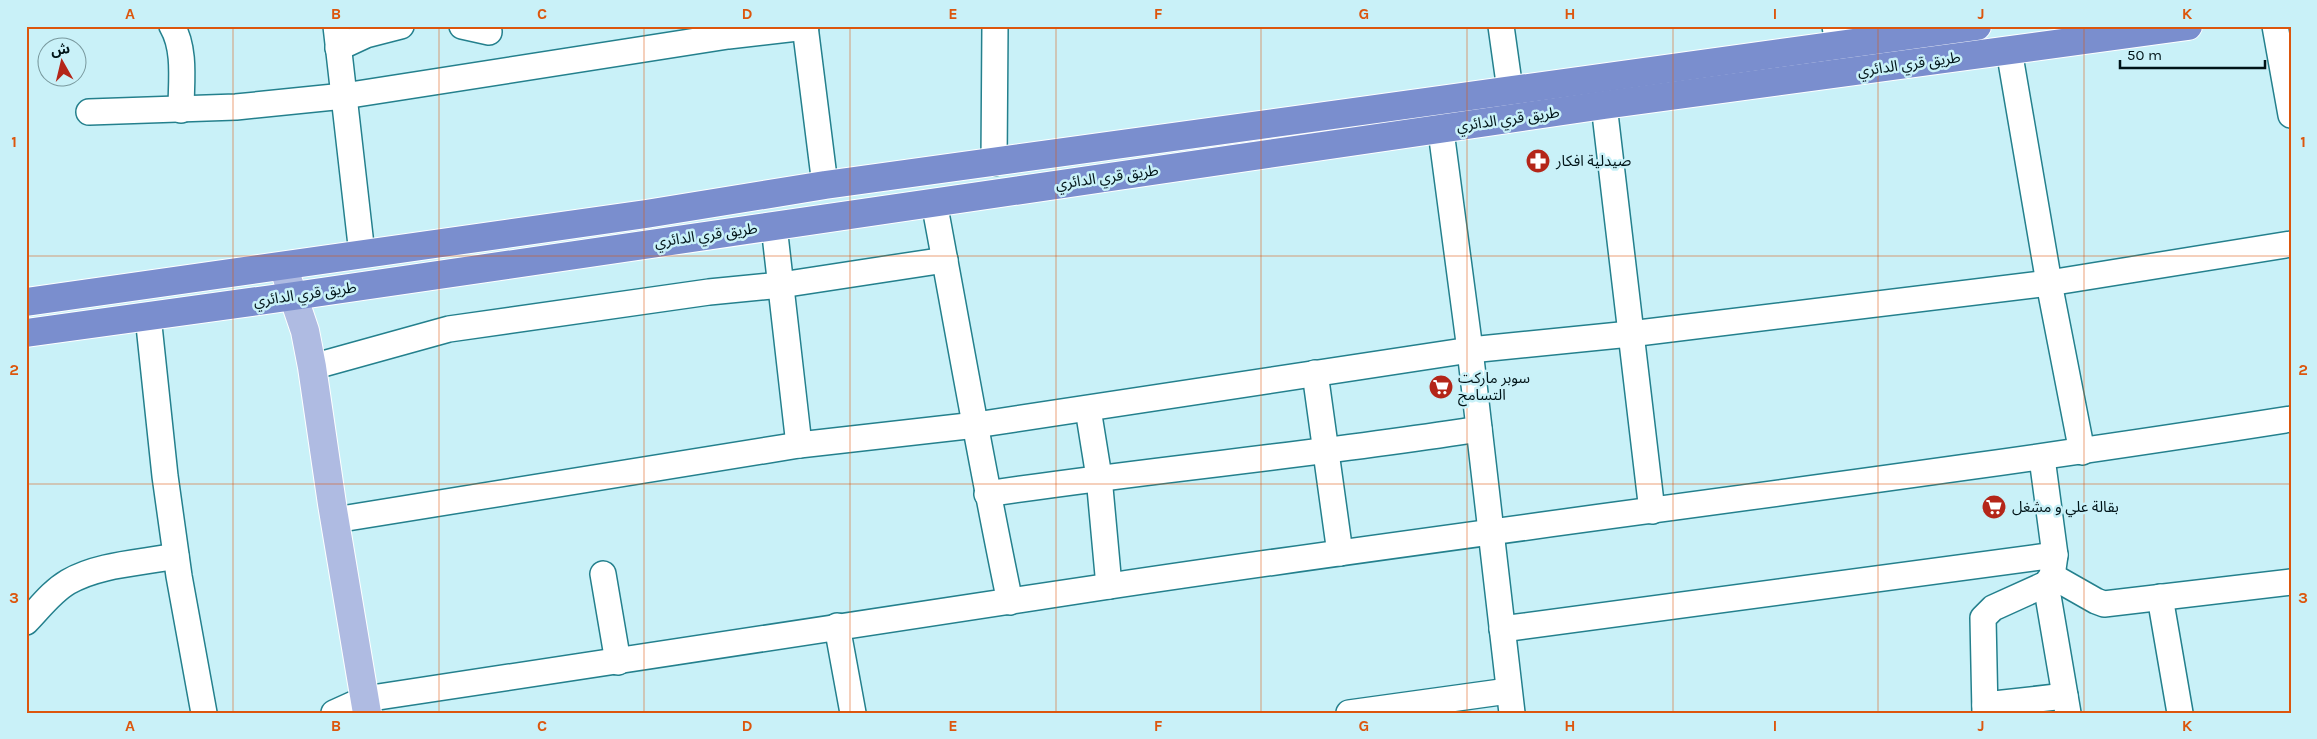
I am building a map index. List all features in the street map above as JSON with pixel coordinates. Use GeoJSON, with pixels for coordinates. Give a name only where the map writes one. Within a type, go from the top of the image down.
{"type":"FeatureCollection","features":[{"type":"Feature","properties":{"kind":"highway","name":"طريق قري الدائري"},"geometry":{"type":"LineString","coordinates":[[26,302],[646,214],[824,185],[1437,101],[1837,35],[1977,26]]}},
{"type":"Feature","properties":{"kind":"highway","name":"طريق قري الدائري"},"geometry":{"type":"LineString","coordinates":[[26,333],[294,296],[1604,105],[2188,26]]}},
{"type":"Feature","properties":{"kind":"main road"},"geometry":{"type":"LineString","coordinates":[[283,266],[305,330],[312,367],[366,706]]}},
{"type":"Feature","properties":{"kind":"street"},"geometry":{"type":"LineString","coordinates":[[172,26],[179,42],[181,53],[181,110]]}},
{"type":"Feature","properties":{"kind":"street"},"geometry":{"type":"LineString","coordinates":[[362,254],[337,37],[366,35],[401,26]]}},
{"type":"Feature","properties":{"kind":"street"},"geometry":{"type":"LineString","coordinates":[[462,26],[489,32]]}},
{"type":"Feature","properties":{"kind":"street"},"geometry":{"type":"LineString","coordinates":[[994,163],[995,26]]}},
{"type":"Feature","properties":{"kind":"street"},"geometry":{"type":"LineString","coordinates":[[1501,26],[1510,90]]}},
{"type":"Feature","properties":{"kind":"street"},"geometry":{"type":"LineString","coordinates":[[2275,26],[2291,115]]}},
{"type":"Feature","properties":{"kind":"street"},"geometry":{"type":"LineString","coordinates":[[89,112],[181,110],[344,96],[725,31],[805,27],[824,185]]}},
{"type":"Feature","properties":{"kind":"street"},"geometry":{"type":"LineString","coordinates":[[2009,50],[2049,283],[2082,452]]}},
{"type":"Feature","properties":{"kind":"street"},"geometry":{"type":"LineString","coordinates":[[1349,713],[1510,702],[1470,350],[1437,101]]}},
{"type":"Feature","properties":{"kind":"street"},"geometry":{"type":"LineString","coordinates":[[1604,105],[1652,511]]}},
{"type":"Feature","properties":{"kind":"street"},"geometry":{"type":"LineString","coordinates":[[934,202],[987,494],[1010,602]]}},
{"type":"Feature","properties":{"kind":"street"},"geometry":{"type":"LineString","coordinates":[[774,226],[799,445]]}},
{"type":"Feature","properties":{"kind":"street"},"geometry":{"type":"LineString","coordinates":[[335,520],[799,445],[976,425],[1470,350],[1630,334],[2049,283],[2291,244]]}},
{"type":"Feature","properties":{"kind":"street"},"geometry":{"type":"LineString","coordinates":[[312,367],[448,329],[709,292],[781,285],[945,260]]}},
{"type":"Feature","properties":{"kind":"street"},"geometry":{"type":"LineString","coordinates":[[148,316],[165,476],[176,556],[204,713]]}},
{"type":"Feature","properties":{"kind":"street"},"geometry":{"type":"LineString","coordinates":[[1315,373],[1340,553]]}},
{"type":"Feature","properties":{"kind":"street"},"geometry":{"type":"LineString","coordinates":[[1088,408],[1099,477],[1109,586]]}},
{"type":"Feature","properties":{"kind":"street"},"geometry":{"type":"LineString","coordinates":[[334,713],[618,662],[837,626],[1340,553],[2042,458],[2291,419]]}},
{"type":"Feature","properties":{"kind":"street"},"geometry":{"type":"LineString","coordinates":[[987,494],[1099,477],[1405,441],[1479,429]]}},
{"type":"Feature","properties":{"kind":"street"},"geometry":{"type":"LineString","coordinates":[[2042,458],[2051,572],[2066,704],[1985,709],[1983,618],[1993,608],[2051,572]]}},
{"type":"Feature","properties":{"kind":"street"},"geometry":{"type":"LineString","coordinates":[[26,622],[59,588],[90,572],[176,556]]}},
{"type":"Feature","properties":{"kind":"street"},"geometry":{"type":"LineString","coordinates":[[1502,629],[2051,572],[2100,603],[2291,582]]}},
{"type":"Feature","properties":{"kind":"street"},"geometry":{"type":"LineString","coordinates":[[603,574],[618,662]]}},
{"type":"Feature","properties":{"kind":"street"},"geometry":{"type":"LineString","coordinates":[[2160,597],[2180,713]]}},
{"type":"Feature","properties":{"kind":"street"},"geometry":{"type":"LineString","coordinates":[[837,626],[853,713]]}},
{"type":"Feature","properties":{"kind":"place","name":"صيدلية افكار"},"geometry":{"type":"Point","coordinates":[1538,161]}},
{"type":"Feature","properties":{"kind":"place","name":"سوبر ماركت التسامح"},"geometry":{"type":"Point","coordinates":[1441,387]}},
{"type":"Feature","properties":{"kind":"place","name":"بقالة علي و مشغل"},"geometry":{"type":"Point","coordinates":[1994,507]}}]}
